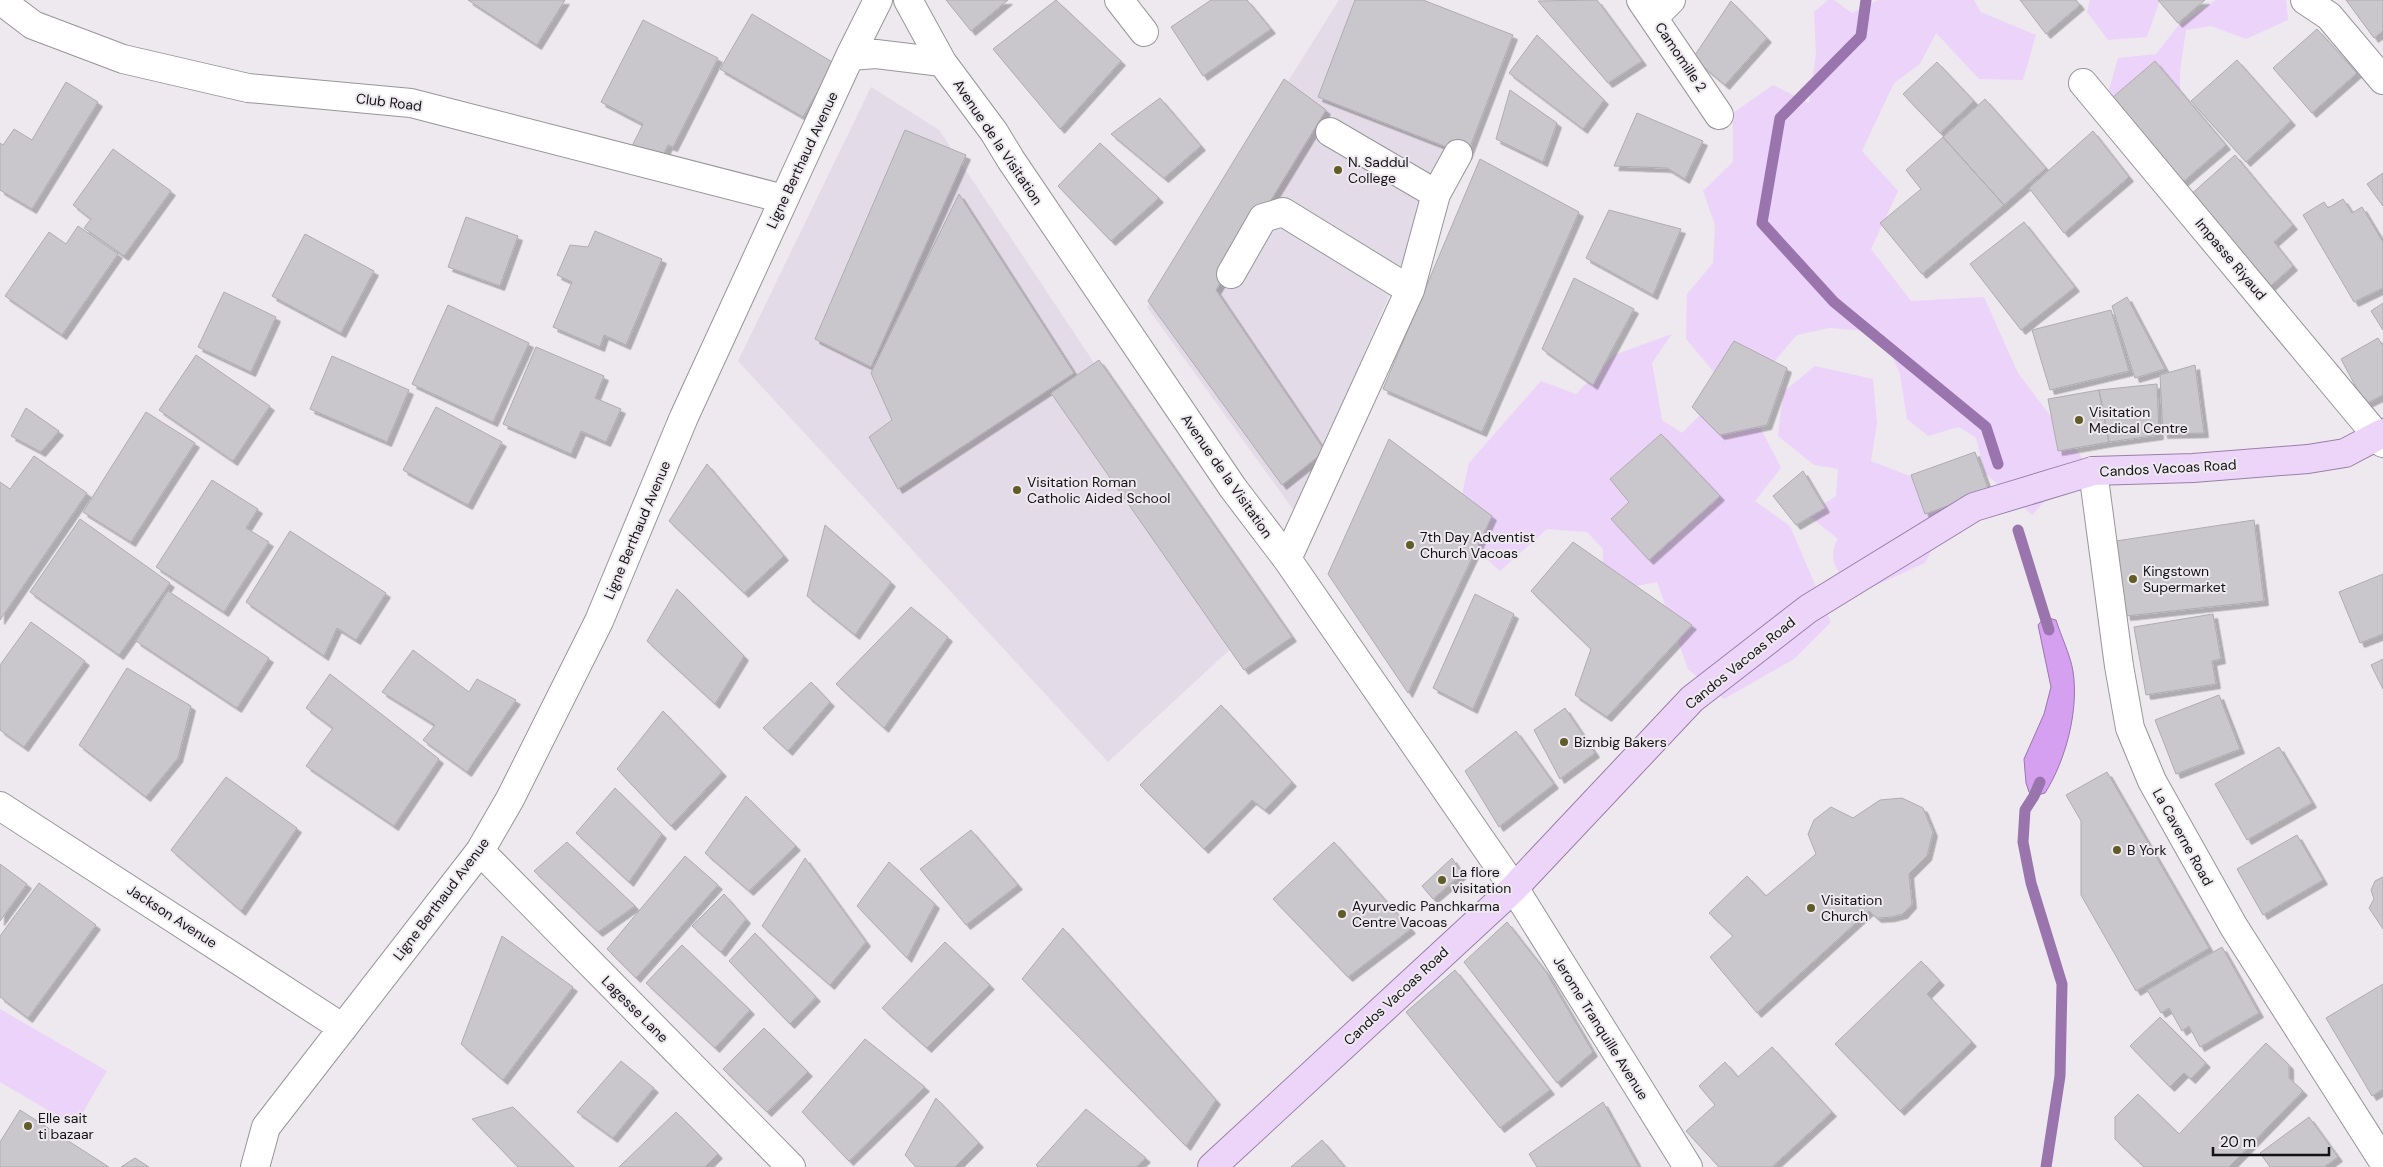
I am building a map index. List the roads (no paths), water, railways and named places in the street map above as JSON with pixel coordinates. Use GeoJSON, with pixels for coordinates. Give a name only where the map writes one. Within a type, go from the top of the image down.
{"type":"FeatureCollection","features":[{"type":"Feature","properties":{"kind":"main road","name":"Candos Vacoas Road"},"geometry":{"type":"LineString","coordinates":[[1212,1167],[1514,888],[1692,699],[1808,609],[1974,507],[2093,471],[2193,468],[2308,459],[2345,454],[2381,437]]}},
{"type":"Feature","properties":{"kind":"street","name":"Club Road"},"geometry":{"type":"LineString","coordinates":[[0,0],[34,25],[123,59],[248,88],[411,103],[784,199]]}},
{"type":"Feature","properties":{"kind":"street","name":"Ligne Berthaud Avenue"},"geometry":{"type":"LineString","coordinates":[[255,1167],[266,1127],[480,851],[510,799],[599,621],[684,417],[850,56],[878,0]]}},
{"type":"Feature","properties":{"kind":"street","name":"Avenue de la Visitation"},"geometry":{"type":"LineString","coordinates":[[908,0],[942,62],[994,132],[1233,488],[1287,559],[1514,888]]}},
{"type":"Feature","properties":{"kind":"street"},"geometry":{"type":"LineString","coordinates":[[1119,0],[1144,32]]}},
{"type":"Feature","properties":{"kind":"street"},"geometry":{"type":"LineString","coordinates":[[2305,0],[2329,16],[2383,80]]}},
{"type":"Feature","properties":{"kind":"street","name":"Camomille 2"},"geometry":{"type":"LineString","coordinates":[[1655,6],[1720,115]]}},
{"type":"Feature","properties":{"kind":"street"},"geometry":{"type":"LineString","coordinates":[[850,56],[876,54],[942,62]]}},
{"type":"Feature","properties":{"kind":"street","name":"Impasse Riyaud"},"geometry":{"type":"LineString","coordinates":[[2084,83],[2381,437]]}},
{"type":"Feature","properties":{"kind":"street"},"geometry":{"type":"LineString","coordinates":[[1330,132],[1436,194]]}},
{"type":"Feature","properties":{"kind":"street"},"geometry":{"type":"LineString","coordinates":[[1287,559],[1410,290],[1436,194],[1458,154]]}},
{"type":"Feature","properties":{"kind":"street"},"geometry":{"type":"LineString","coordinates":[[1231,274],[1264,218],[1283,212],[1410,290]]}},
{"type":"Feature","properties":{"kind":"street","name":"La Caverne Road"},"geometry":{"type":"LineString","coordinates":[[2093,471],[2119,666],[2130,728],[2152,781],[2234,927],[2383,1161]]}},
{"type":"Feature","properties":{"kind":"street","name":"Jackson Avenue"},"geometry":{"type":"LineString","coordinates":[[0,806],[343,1028]]}},
{"type":"Feature","properties":{"kind":"street","name":"Lagesse Lane"},"geometry":{"type":"LineString","coordinates":[[480,851],[791,1167]]}},
{"type":"Feature","properties":{"kind":"street","name":"Jerome Tranquille Avenue"},"geometry":{"type":"LineString","coordinates":[[1514,888],[1688,1167]]}},
{"type":"Feature","properties":{"kind":"waterway"},"geometry":{"type":"LineString","coordinates":[[1866,0],[1861,36],[1780,118],[1762,223],[1834,302],[1986,427],[1998,464]]}},
{"type":"Feature","properties":{"kind":"waterway"},"geometry":{"type":"LineString","coordinates":[[2018,530],[2049,630]]}},
{"type":"Feature","properties":{"kind":"waterway"},"geometry":{"type":"LineString","coordinates":[[2040,782],[2025,810],[2023,842],[2031,883],[2062,984],[2060,1076],[2046,1167]]}},
{"type":"Feature","properties":{"kind":"place","name":"N. Saddul College"},"geometry":{"type":"Point","coordinates":[1338,170]}},
{"type":"Feature","properties":{"kind":"place","name":"Visitation Medical Centre"},"geometry":{"type":"Point","coordinates":[2079,420]}},
{"type":"Feature","properties":{"kind":"place","name":"Visitation Roman Catholic Aided School"},"geometry":{"type":"Point","coordinates":[1017,490]}},
{"type":"Feature","properties":{"kind":"place","name":"7th Day Adventist Church Vacoas"},"geometry":{"type":"Point","coordinates":[1410,545]}},
{"type":"Feature","properties":{"kind":"place","name":"Kingstown Supermarket"},"geometry":{"type":"Point","coordinates":[2133,579]}},
{"type":"Feature","properties":{"kind":"place","name":"Biznbig Bakers"},"geometry":{"type":"Point","coordinates":[1564,742]}},
{"type":"Feature","properties":{"kind":"place","name":"B York"},"geometry":{"type":"Point","coordinates":[2117,850]}},
{"type":"Feature","properties":{"kind":"place","name":"La flore visitation"},"geometry":{"type":"Point","coordinates":[1442,880]}},
{"type":"Feature","properties":{"kind":"place","name":"Visitation Church"},"geometry":{"type":"Point","coordinates":[1811,908]}},
{"type":"Feature","properties":{"kind":"place","name":"Ayurvedic Panchkarma Centre Vacoas"},"geometry":{"type":"Point","coordinates":[1342,914]}},
{"type":"Feature","properties":{"kind":"place","name":"Elle sait ti bazaar"},"geometry":{"type":"Point","coordinates":[28,1126]}}]}
